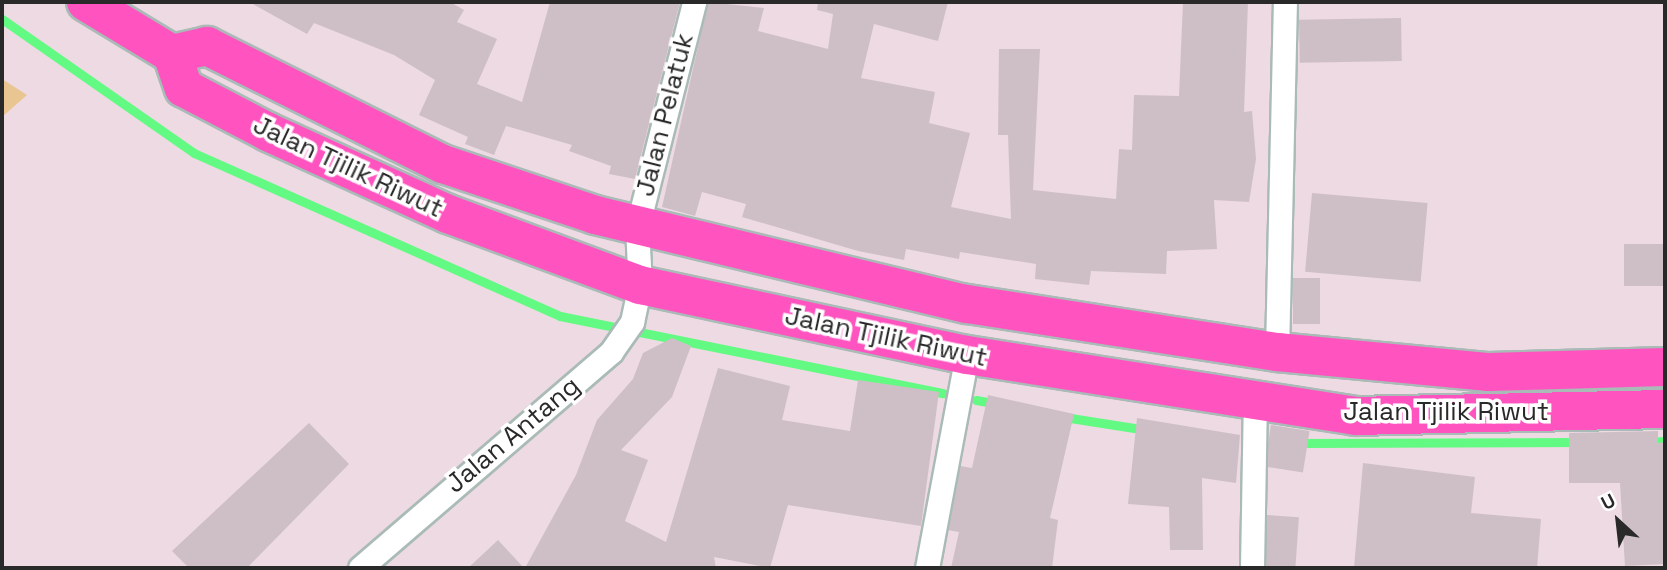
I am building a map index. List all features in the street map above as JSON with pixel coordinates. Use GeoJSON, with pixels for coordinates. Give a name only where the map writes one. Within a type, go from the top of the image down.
{"type":"FeatureCollection","features":[{"type":"Feature","properties":{"kind":"highway"},"geometry":{"type":"LineString","coordinates":[[86,2],[172,54]]}},
{"type":"Feature","properties":{"kind":"highway","name":"Jalan Tjilik Riwut"},"geometry":{"type":"LineString","coordinates":[[1665,367],[1489,372],[1278,352],[967,304],[637,228],[443,164],[207,46],[172,54],[184,89],[268,132],[448,214],[639,285],[967,355],[1355,416],[1665,409]]}},
{"type":"Feature","properties":{"kind":"street","name":"Jalan Pelatuk"},"geometry":{"type":"LineString","coordinates":[[639,285],[637,228],[694,2]]}},
{"type":"Feature","properties":{"kind":"street"},"geometry":{"type":"LineString","coordinates":[[1278,352],[1285,2]]}},
{"type":"Feature","properties":{"kind":"street","name":"Jalan Antang"},"geometry":{"type":"LineString","coordinates":[[360,568],[611,352],[632,322],[639,285]]}},
{"type":"Feature","properties":{"kind":"street"},"geometry":{"type":"LineString","coordinates":[[927,568],[967,355]]}},
{"type":"Feature","properties":{"kind":"street"},"geometry":{"type":"LineString","coordinates":[[1252,568],[1255,402]]}},
{"type":"Feature","properties":{"kind":"shaded area"},"geometry":{"type":"Polygon","coordinates":[[[2,79],[27,95],[2,117],[2,79]]]}},
{"type":"Feature","properties":{"kind":"building"},"geometry":{"type":"Polygon","coordinates":[[[249,2],[450,2],[464,10],[457,22],[497,39],[477,84],[522,102],[550,2],[680,2],[635,179],[609,174],[611,166],[569,151],[572,145],[506,126],[494,155],[465,144],[468,137],[419,115],[435,80],[394,55],[314,23],[307,34],[249,2]]]}},
{"type":"Feature","properties":{"kind":"building"},"geometry":{"type":"Polygon","coordinates":[[[708,2],[764,8],[758,31],[828,49],[833,14],[817,10],[818,2],[948,2],[938,41],[874,24],[861,78],[935,92],[929,123],[970,133],[951,207],[1011,219],[1008,135],[998,135],[999,49],[1040,49],[1033,190],[1116,199],[1119,149],[1132,150],[1134,95],[1179,96],[1183,2],[1248,2],[1244,112],[1252,111],[1256,159],[1249,202],[1214,200],[1217,249],[1167,251],[1166,274],[1091,271],[1089,285],[1035,279],[1036,264],[960,252],[959,259],[906,249],[904,260],[858,251],[742,217],[746,204],[702,192],[695,216],[662,207],[708,2]]]}},
{"type":"Feature","properties":{"kind":"building"},"geometry":{"type":"Polygon","coordinates":[[[1401,18],[1402,61],[1300,63],[1299,20],[1401,18]]]}},
{"type":"Feature","properties":{"kind":"building"},"geometry":{"type":"Polygon","coordinates":[[[1312,193],[1428,203],[1421,282],[1305,272],[1312,193]]]}},
{"type":"Feature","properties":{"kind":"building"},"geometry":{"type":"Polygon","coordinates":[[[1624,244],[1665,244],[1665,286],[1624,286],[1624,244]]]}},
{"type":"Feature","properties":{"kind":"building"},"geometry":{"type":"Polygon","coordinates":[[[1293,278],[1320,278],[1320,324],[1293,324],[1293,278]]]}},
{"type":"Feature","properties":{"kind":"building"},"geometry":{"type":"Polygon","coordinates":[[[672,338],[691,346],[672,397],[621,450],[648,460],[625,521],[666,542],[718,368],[790,386],[782,420],[850,431],[858,380],[939,392],[921,526],[788,505],[770,568],[714,557],[716,568],[525,568],[576,475],[597,420],[633,379],[643,353],[672,338]]]}},
{"type":"Feature","properties":{"kind":"building"},"geometry":{"type":"Polygon","coordinates":[[[988,395],[1074,414],[1050,518],[1058,520],[1052,568],[951,568],[959,532],[948,530],[960,466],[972,468],[988,395]]]}},
{"type":"Feature","properties":{"kind":"building"},"geometry":{"type":"Polygon","coordinates":[[[1137,418],[1240,435],[1236,483],[1202,478],[1203,550],[1170,550],[1169,507],[1128,504],[1137,418]]]}},
{"type":"Feature","properties":{"kind":"building"},"geometry":{"type":"Polygon","coordinates":[[[309,423],[349,464],[247,568],[189,568],[172,551],[309,423]]]}},
{"type":"Feature","properties":{"kind":"building"},"geometry":{"type":"Polygon","coordinates":[[[1271,425],[1310,431],[1303,473],[1264,466],[1271,425]]]}},
{"type":"Feature","properties":{"kind":"building"},"geometry":{"type":"Polygon","coordinates":[[[1658,431],[1658,443],[1665,442],[1665,564],[1625,566],[1620,483],[1569,483],[1569,433],[1658,431]]]}},
{"type":"Feature","properties":{"kind":"building"},"geometry":{"type":"Polygon","coordinates":[[[1363,463],[1475,477],[1471,513],[1541,519],[1537,568],[1354,568],[1363,463]]]}},
{"type":"Feature","properties":{"kind":"building"},"geometry":{"type":"Polygon","coordinates":[[[1267,515],[1299,517],[1295,568],[1263,568],[1267,515]]]}},
{"type":"Feature","properties":{"kind":"building"},"geometry":{"type":"Polygon","coordinates":[[[498,540],[524,568],[468,568],[498,540]]]}},
{"type":"Feature","properties":{"kind":"waterway"},"geometry":{"type":"LineString","coordinates":[[2,19],[194,153],[560,316],[943,393]]}},
{"type":"Feature","properties":{"kind":"waterway"},"geometry":{"type":"LineString","coordinates":[[976,400],[998,404]]}},
{"type":"Feature","properties":{"kind":"waterway"},"geometry":{"type":"LineString","coordinates":[[1064,417],[1147,430]]}},
{"type":"Feature","properties":{"kind":"waterway"},"geometry":{"type":"LineString","coordinates":[[1646,442],[1665,441]]}},
{"type":"Feature","properties":{"kind":"waterway"},"geometry":{"type":"LineString","coordinates":[[1300,443],[1580,442]]}}]}
